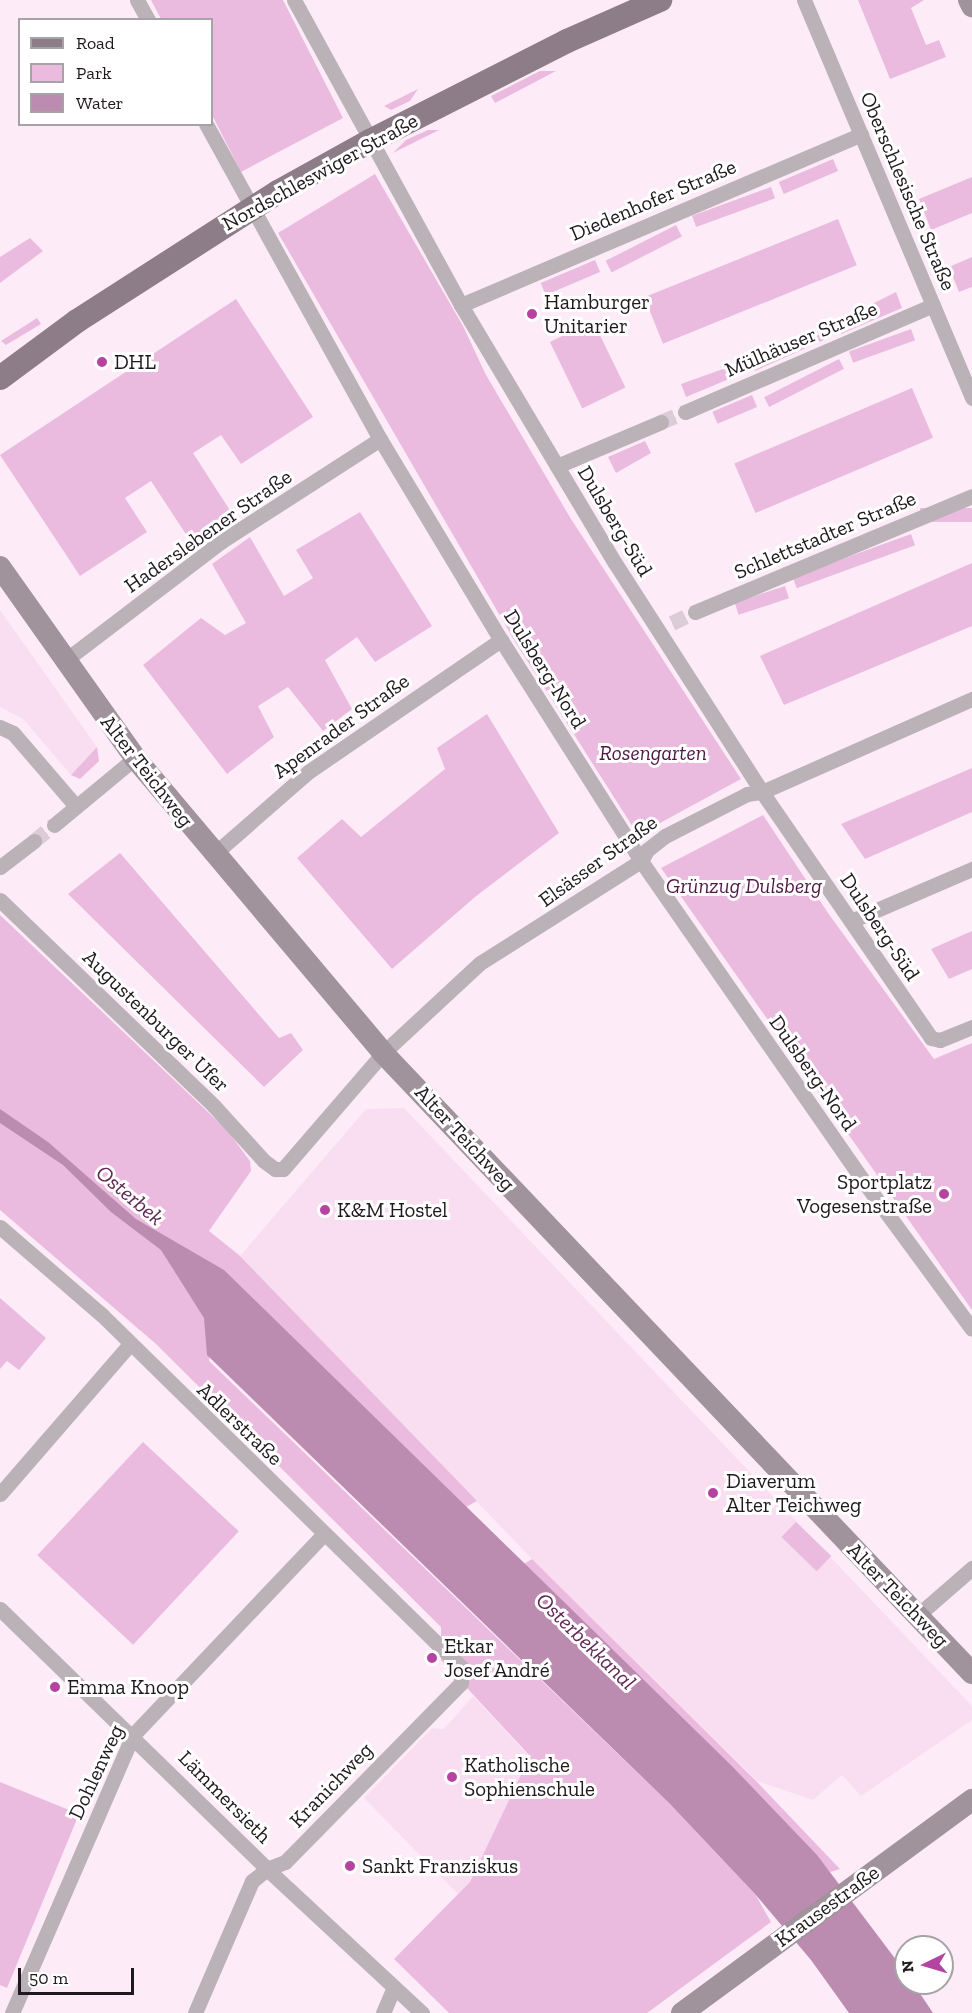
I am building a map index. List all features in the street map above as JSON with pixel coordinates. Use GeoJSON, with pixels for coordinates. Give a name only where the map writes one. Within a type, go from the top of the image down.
{"type":"FeatureCollection","features":[{"type":"Feature","properties":{"kind":"main road","name":"Nordschleswiger Straße"},"geometry":{"type":"LineString","coordinates":[[0,378],[77,321],[250,209],[370,141],[567,41],[660,0]]}},
{"type":"Feature","properties":{"kind":"street"},"geometry":{"type":"LineString","coordinates":[[137,0],[147,18]]}},
{"type":"Feature","properties":{"kind":"street","name":"Dulsberg-Süd"},"geometry":{"type":"LineString","coordinates":[[294,0],[461,305],[557,466],[665,626],[762,792],[935,1041],[972,1027]]}},
{"type":"Feature","properties":{"kind":"street","name":"Oberschlesische Straße"},"geometry":{"type":"LineString","coordinates":[[804,0],[972,399]]}},
{"type":"Feature","properties":{"kind":"street"},"geometry":{"type":"LineString","coordinates":[[969,0],[972,6]]}},
{"type":"Feature","properties":{"kind":"street","name":"Dulsberg-Nord"},"geometry":{"type":"LineString","coordinates":[[207,126],[250,209],[380,439],[501,640],[641,861],[861,1178],[972,1329]]}},
{"type":"Feature","properties":{"kind":"street","name":"Diedenhofer Straße"},"geometry":{"type":"LineString","coordinates":[[461,305],[861,134]]}},
{"type":"Feature","properties":{"kind":"street","name":"Mülhäuser Straße"},"geometry":{"type":"LineString","coordinates":[[685,412],[933,305]]}},
{"type":"Feature","properties":{"kind":"street"},"geometry":{"type":"LineString","coordinates":[[557,466],[661,422]]}},
{"type":"Feature","properties":{"kind":"street","name":"Haderslebener Straße"},"geometry":{"type":"LineString","coordinates":[[63,662],[222,541],[380,439]]}},
{"type":"Feature","properties":{"kind":"street","name":"Schlettstadter Straße"},"geometry":{"type":"LineString","coordinates":[[695,612],[972,496]]}},
{"type":"Feature","properties":{"kind":"street","name":"Alter Teichweg"},"geometry":{"type":"LineString","coordinates":[[0,567],[63,662],[135,758],[213,855],[383,1053],[972,1673]]}},
{"type":"Feature","properties":{"kind":"street","name":"Apenrader Straße"},"geometry":{"type":"LineString","coordinates":[[213,855],[308,772],[501,640]]}},
{"type":"Feature","properties":{"kind":"street","name":"Elsässer Straße"},"geometry":{"type":"LineString","coordinates":[[283,1169],[383,1053],[480,963],[641,861],[647,850],[665,836],[747,794],[762,792],[972,699]]}},
{"type":"Feature","properties":{"kind":"street"},"geometry":{"type":"LineString","coordinates":[[0,727],[13,733],[75,805]]}},
{"type":"Feature","properties":{"kind":"street"},"geometry":{"type":"LineString","coordinates":[[54,825],[75,805],[135,758]]}},
{"type":"Feature","properties":{"kind":"street"},"geometry":{"type":"LineString","coordinates":[[0,867],[34,841]]}},
{"type":"Feature","properties":{"kind":"street"},"geometry":{"type":"LineString","coordinates":[[851,921],[972,869]]}},
{"type":"Feature","properties":{"kind":"street","name":"Augustenburger Ufer"},"geometry":{"type":"LineString","coordinates":[[0,900],[214,1106],[264,1161],[275,1168],[283,1169]]}},
{"type":"Feature","properties":{"kind":"street","name":"Adlerstraße"},"geometry":{"type":"LineString","coordinates":[[0,1227],[102,1315],[129,1345],[448,1654]]}},
{"type":"Feature","properties":{"kind":"street"},"geometry":{"type":"LineString","coordinates":[[0,1494],[129,1345]]}},
{"type":"Feature","properties":{"kind":"street","name":"Dohlenweg"},"geometry":{"type":"LineString","coordinates":[[12,2013],[133,1735],[324,1534]]}},
{"type":"Feature","properties":{"kind":"street"},"geometry":{"type":"LineString","coordinates":[[918,1616],[972,1568]]}},
{"type":"Feature","properties":{"kind":"street","name":"Lämmersieth"},"geometry":{"type":"LineString","coordinates":[[0,1609],[133,1735],[267,1869],[422,2013]]}},
{"type":"Feature","properties":{"kind":"street","name":"Kranichweg"},"geometry":{"type":"LineString","coordinates":[[195,2013],[252,1881],[267,1869],[285,1862],[461,1683],[461,1667],[448,1654]]}},
{"type":"Feature","properties":{"kind":"street","name":"Krausestraße"},"geometry":{"type":"LineString","coordinates":[[682,2013],[972,1800]]}},
{"type":"Feature","properties":{"kind":"street"},"geometry":{"type":"LineString","coordinates":[[383,2013],[394,1987]]}},
{"type":"Feature","properties":{"kind":"shaded area"},"geometry":{"type":"Polygon","coordinates":[[[0,610],[97,747],[71,775],[23,719],[0,707],[0,610]]]}},
{"type":"Feature","properties":{"kind":"shaded area"},"geometry":{"type":"Polygon","coordinates":[[[404,1108],[972,1706],[972,1720],[861,1796],[842,1775],[813,1800],[757,1781],[532,1559],[240,1256],[366,1109],[404,1108]]]}},
{"type":"Feature","properties":{"kind":"shaded area","name":"Katholische Sophienschule"},"geometry":{"type":"Polygon","coordinates":[[[473,1696],[530,1757],[470,1882],[458,1894],[364,1798],[432,1728],[444,1729],[473,1696]]]}},
{"type":"Feature","properties":{"kind":"green space"},"geometry":{"type":"Polygon","coordinates":[[[151,0],[283,0],[343,118],[241,172],[213,117],[213,18],[160,18],[151,0]]]}},
{"type":"Feature","properties":{"kind":"green space"},"geometry":{"type":"Polygon","coordinates":[[[858,0],[924,0],[911,8],[926,45],[939,40],[946,57],[890,79],[858,0]]]}},
{"type":"Feature","properties":{"kind":"green space"},"geometry":{"type":"Polygon","coordinates":[[[540,71],[556,71],[495,103],[491,96],[540,71]]]}},
{"type":"Feature","properties":{"kind":"green space"},"geometry":{"type":"Polygon","coordinates":[[[418,89],[410,101],[391,110],[384,106],[418,89]]]}},
{"type":"Feature","properties":{"kind":"green space"},"geometry":{"type":"Polygon","coordinates":[[[428,130],[439,130],[393,153],[406,140],[428,130]]]}},
{"type":"Feature","properties":{"kind":"green space"},"geometry":{"type":"Polygon","coordinates":[[[833,159],[838,171],[784,194],[779,182],[833,159]]]}},
{"type":"Feature","properties":{"kind":"green space","name":"Rosengarten"},"geometry":{"type":"Polygon","coordinates":[[[375,174],[463,326],[486,375],[571,519],[741,779],[638,835],[514,640],[278,233],[375,174]]]}},
{"type":"Feature","properties":{"kind":"green space"},"geometry":{"type":"Polygon","coordinates":[[[972,177],[972,213],[931,230],[919,199],[972,177]]]}},
{"type":"Feature","properties":{"kind":"green space"},"geometry":{"type":"Polygon","coordinates":[[[771,187],[775,198],[696,227],[692,216],[771,187]]]}},
{"type":"Feature","properties":{"kind":"green space"},"geometry":{"type":"Polygon","coordinates":[[[838,219],[857,265],[663,344],[644,297],[838,219]]]}},
{"type":"Feature","properties":{"kind":"green space"},"geometry":{"type":"Polygon","coordinates":[[[676,225],[682,237],[612,272],[606,261],[676,225]]]}},
{"type":"Feature","properties":{"kind":"green space"},"geometry":{"type":"Polygon","coordinates":[[[30,238],[43,251],[0,283],[0,257],[30,238]]]}},
{"type":"Feature","properties":{"kind":"green space"},"geometry":{"type":"Polygon","coordinates":[[[972,257],[972,287],[959,292],[949,267],[972,257]]]}},
{"type":"Feature","properties":{"kind":"green space"},"geometry":{"type":"Polygon","coordinates":[[[595,260],[600,272],[546,295],[541,283],[595,260]]]}},
{"type":"Feature","properties":{"kind":"green space"},"geometry":{"type":"Polygon","coordinates":[[[896,292],[902,308],[841,334],[836,322],[896,292]]]}},
{"type":"Feature","properties":{"kind":"green space"},"geometry":{"type":"Polygon","coordinates":[[[236,299],[313,417],[241,464],[221,435],[193,453],[233,515],[191,542],[151,481],[125,498],[147,532],[80,576],[0,455],[236,299]]]}},
{"type":"Feature","properties":{"kind":"green space"},"geometry":{"type":"Polygon","coordinates":[[[37,318],[41,324],[6,345],[1,341],[37,318]]]}},
{"type":"Feature","properties":{"kind":"green space"},"geometry":{"type":"Polygon","coordinates":[[[593,321],[625,388],[582,409],[550,342],[593,321]]]}},
{"type":"Feature","properties":{"kind":"green space"},"geometry":{"type":"Polygon","coordinates":[[[911,329],[915,340],[853,363],[849,352],[911,329]]]}},
{"type":"Feature","properties":{"kind":"green space"},"geometry":{"type":"Polygon","coordinates":[[[819,330],[824,340],[755,371],[750,359],[819,330]]]}},
{"type":"Feature","properties":{"kind":"green space"},"geometry":{"type":"Polygon","coordinates":[[[839,359],[844,369],[769,407],[764,397],[839,359]]]}},
{"type":"Feature","properties":{"kind":"green space"},"geometry":{"type":"Polygon","coordinates":[[[737,364],[741,374],[686,397],[681,384],[737,364]]]}},
{"type":"Feature","properties":{"kind":"green space"},"geometry":{"type":"Polygon","coordinates":[[[912,388],[933,438],[755,513],[734,463],[912,388]]]}},
{"type":"Feature","properties":{"kind":"green space"},"geometry":{"type":"Polygon","coordinates":[[[752,395],[757,407],[717,424],[712,412],[752,395]]]}},
{"type":"Feature","properties":{"kind":"green space"},"geometry":{"type":"Polygon","coordinates":[[[645,441],[651,453],[616,473],[608,457],[645,441]]]}},
{"type":"Feature","properties":{"kind":"green space"},"geometry":{"type":"Polygon","coordinates":[[[920,508],[972,508],[972,522],[920,522],[920,508]]]}},
{"type":"Feature","properties":{"kind":"green space"},"geometry":{"type":"Polygon","coordinates":[[[360,512],[432,626],[375,662],[357,637],[325,660],[352,709],[323,731],[288,687],[258,706],[274,737],[227,774],[143,665],[201,618],[225,635],[246,623],[212,564],[250,537],[284,596],[313,578],[296,550],[360,512]]]}},
{"type":"Feature","properties":{"kind":"green space"},"geometry":{"type":"Polygon","coordinates":[[[911,534],[915,545],[797,588],[793,577],[911,534]]]}},
{"type":"Feature","properties":{"kind":"green space"},"geometry":{"type":"Polygon","coordinates":[[[972,563],[972,626],[784,705],[760,656],[972,563]]]}},
{"type":"Feature","properties":{"kind":"green space"},"geometry":{"type":"Polygon","coordinates":[[[785,586],[789,598],[739,615],[735,602],[785,586]]]}},
{"type":"Feature","properties":{"kind":"green space"},"geometry":{"type":"Polygon","coordinates":[[[487,714],[559,833],[475,897],[392,969],[297,858],[342,819],[361,837],[445,769],[437,748],[487,714]]]}},
{"type":"Feature","properties":{"kind":"green space"},"geometry":{"type":"Polygon","coordinates":[[[97,747],[99,761],[80,779],[71,775],[97,747]]]}},
{"type":"Feature","properties":{"kind":"green space"},"geometry":{"type":"Polygon","coordinates":[[[972,768],[972,812],[865,859],[841,824],[972,768]]]}},
{"type":"Feature","properties":{"kind":"green space","name":"Grünzug Dulsberg"},"geometry":{"type":"Polygon","coordinates":[[[763,815],[828,913],[934,1059],[972,1043],[972,1310],[661,868],[763,815]]]}},
{"type":"Feature","properties":{"kind":"green space"},"geometry":{"type":"Polygon","coordinates":[[[120,853],[279,1038],[291,1033],[303,1050],[264,1087],[68,894],[120,853]]]}},
{"type":"Feature","properties":{"kind":"green space"},"geometry":{"type":"Polygon","coordinates":[[[0,915],[227,1130],[250,1161],[251,1171],[209,1231],[239,1255],[477,1501],[466,1507],[224,1271],[209,1361],[670,1804],[755,1894],[771,1922],[647,2013],[449,2013],[394,1959],[470,1882],[530,1756],[441,1660],[441,1627],[156,1344],[0,1210],[0,915]]]}},
{"type":"Feature","properties":{"kind":"green space"},"geometry":{"type":"Polygon","coordinates":[[[972,931],[972,969],[949,979],[931,949],[972,931]]]}},
{"type":"Feature","properties":{"kind":"green space"},"geometry":{"type":"Polygon","coordinates":[[[0,1298],[46,1338],[19,1370],[7,1361],[0,1369],[0,1298]]]}},
{"type":"Feature","properties":{"kind":"green space"},"geometry":{"type":"Polygon","coordinates":[[[143,1442],[239,1531],[133,1645],[37,1555],[143,1442]]]}},
{"type":"Feature","properties":{"kind":"green space"},"geometry":{"type":"Polygon","coordinates":[[[796,1522],[831,1556],[817,1571],[781,1537],[796,1522]]]}},
{"type":"Feature","properties":{"kind":"green space"},"geometry":{"type":"Polygon","coordinates":[[[532,1559],[758,1783],[840,1869],[830,1872],[731,1765],[524,1564],[532,1559]]]}},
{"type":"Feature","properties":{"kind":"green space"},"geometry":{"type":"Polygon","coordinates":[[[0,1782],[79,1814],[7,1988],[0,1985],[0,1782]]]}},
{"type":"Feature","properties":{"kind":"water","name":"Osterbekkanal"},"geometry":{"type":"Polygon","coordinates":[[[0,1109],[48,1142],[136,1219],[224,1270],[731,1765],[817,1855],[894,1957],[894,1995],[921,1995],[933,2013],[849,2013],[811,1960],[755,1894],[670,1804],[207,1355],[204,1318],[161,1250],[111,1212],[63,1165],[0,1123],[0,1109]]]}},
{"type":"Feature","properties":{"kind":"tunnel"},"geometry":{"type":"LineString","coordinates":[[661,422],[685,412]]}},
{"type":"Feature","properties":{"kind":"tunnel"},"geometry":{"type":"LineString","coordinates":[[672,623],[695,612]]}},
{"type":"Feature","properties":{"kind":"tunnel"},"geometry":{"type":"LineString","coordinates":[[34,841],[54,825]]}},
{"type":"Feature","properties":{"kind":"place","name":"Hamburger Unitarier"},"geometry":{"type":"Point","coordinates":[532,314]}},
{"type":"Feature","properties":{"kind":"place","name":"DHL"},"geometry":{"type":"Point","coordinates":[102,362]}},
{"type":"Feature","properties":{"kind":"place","name":"Sportplatz Vogesenstraße"},"geometry":{"type":"Point","coordinates":[944,1194]}},
{"type":"Feature","properties":{"kind":"place","name":"K&M Hostel"},"geometry":{"type":"Point","coordinates":[325,1210]}},
{"type":"Feature","properties":{"kind":"place","name":"Diaverum Alter Teichweg"},"geometry":{"type":"Point","coordinates":[713,1493]}},
{"type":"Feature","properties":{"kind":"place","name":"Etkar Josef André"},"geometry":{"type":"Point","coordinates":[432,1658]}},
{"type":"Feature","properties":{"kind":"place","name":"Emma Knoop"},"geometry":{"type":"Point","coordinates":[55,1687]}},
{"type":"Feature","properties":{"kind":"place","name":"Katholische Sophienschule"},"geometry":{"type":"Point","coordinates":[452,1777]}},
{"type":"Feature","properties":{"kind":"place","name":"Sankt Franziskus"},"geometry":{"type":"Point","coordinates":[350,1866]}},
{"type":"Feature","properties":{"kind":"water label","name":"Osterbek"},"geometry":{"type":"Point","coordinates":[130,1195]}}]}
